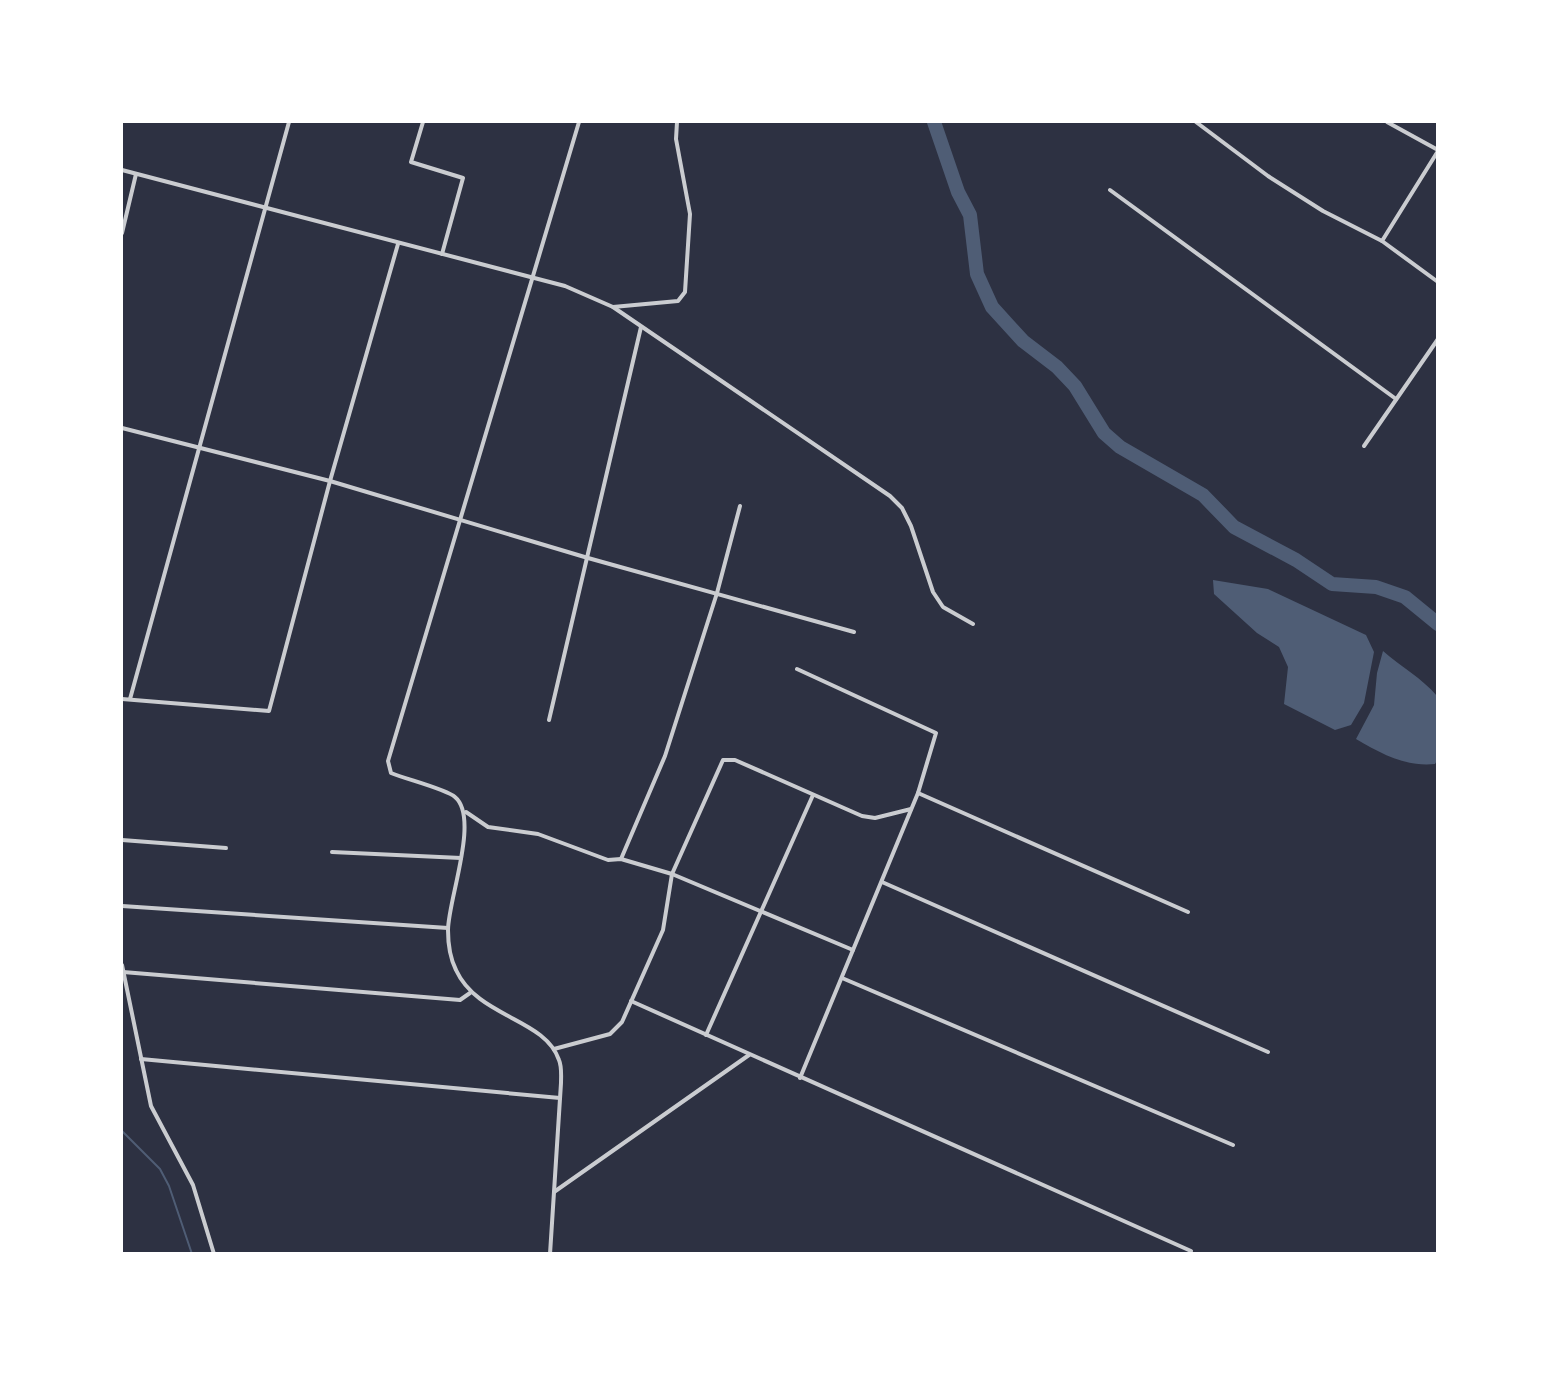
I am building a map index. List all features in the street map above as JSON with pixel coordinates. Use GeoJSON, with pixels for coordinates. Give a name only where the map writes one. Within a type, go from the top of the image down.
{"type":"FeatureCollection","features":[{"type":"Feature","properties":{"kind":"street"},"geometry":{"type":"LineString","coordinates":[[130,699],[202,447],[290,122]]}},
{"type":"Feature","properties":{"kind":"street"},"geometry":{"type":"LineString","coordinates":[[423,122],[411,162],[463,178],[442,254]]}},
{"type":"Feature","properties":{"kind":"street"},"geometry":{"type":"LineString","coordinates":[[579,122],[530,277],[388,761],[391,773],[455,796],[465,811],[488,827],[538,834],[608,860],[621,859],[672,874],[854,950]]}},
{"type":"Feature","properties":{"kind":"street"},"geometry":{"type":"LineString","coordinates":[[613,307],[678,301],[685,292],[690,214],[676,139],[677,122]]}},
{"type":"Feature","properties":{"kind":"street"},"geometry":{"type":"LineString","coordinates":[[1196,122],[1268,176],[1323,211],[1382,241],[1437,282]]}},
{"type":"Feature","properties":{"kind":"street"},"geometry":{"type":"LineString","coordinates":[[1382,241],[1437,151],[1387,122]]}},
{"type":"Feature","properties":{"kind":"street"},"geometry":{"type":"LineString","coordinates":[[122,170],[565,286],[613,307],[890,496],[902,508],[911,526],[933,592],[943,607],[973,624]]}},
{"type":"Feature","properties":{"kind":"street"},"geometry":{"type":"LineString","coordinates":[[122,233],[136,174]]}},
{"type":"Feature","properties":{"kind":"street"},"geometry":{"type":"LineString","coordinates":[[1110,190],[1396,399]]}},
{"type":"Feature","properties":{"kind":"street"},"geometry":{"type":"LineString","coordinates":[[122,699],[269,711],[330,481],[398,244]]}},
{"type":"Feature","properties":{"kind":"street"},"geometry":{"type":"LineString","coordinates":[[549,720],[641,327]]}},
{"type":"Feature","properties":{"kind":"street"},"geometry":{"type":"LineString","coordinates":[[1365,446],[1437,339]]}},
{"type":"Feature","properties":{"kind":"street"},"geometry":{"type":"LineString","coordinates":[[122,428],[330,481],[588,558],[854,632]]}},
{"type":"Feature","properties":{"kind":"street"},"geometry":{"type":"LineString","coordinates":[[621,859],[665,756],[717,593],[740,507]]}},
{"type":"Feature","properties":{"kind":"street"},"geometry":{"type":"LineString","coordinates":[[797,669],[936,733],[918,793],[800,1078]]}},
{"type":"Feature","properties":{"kind":"street"},"geometry":{"type":"LineString","coordinates":[[554,1049],[610,1034],[622,1022],[663,930],[672,874],[723,760],[735,760],[862,816],[875,818],[911,808]]}},
{"type":"Feature","properties":{"kind":"street"},"geometry":{"type":"LineString","coordinates":[[918,793],[1188,912]]}},
{"type":"Feature","properties":{"kind":"street"},"geometry":{"type":"LineString","coordinates":[[706,1035],[763,912],[813,795]]}},
{"type":"Feature","properties":{"kind":"street"},"geometry":{"type":"LineString","coordinates":[[465,811],[461,858],[448,928],[449,950],[456,970],[470,993],[489,1007],[542,1035],[554,1049],[560,1062],[560,1098],[549,1254]]}},
{"type":"Feature","properties":{"kind":"street"},"geometry":{"type":"LineString","coordinates":[[122,840],[226,848]]}},
{"type":"Feature","properties":{"kind":"street"},"geometry":{"type":"LineString","coordinates":[[333,852],[461,858]]}},
{"type":"Feature","properties":{"kind":"street"},"geometry":{"type":"LineString","coordinates":[[882,882],[1268,1052]]}},
{"type":"Feature","properties":{"kind":"street"},"geometry":{"type":"LineString","coordinates":[[122,906],[448,928]]}},
{"type":"Feature","properties":{"kind":"street"},"geometry":{"type":"LineString","coordinates":[[122,966],[151,1106],[193,1185],[214,1254]]}},
{"type":"Feature","properties":{"kind":"street"},"geometry":{"type":"LineString","coordinates":[[123,972],[460,1000],[470,993]]}},
{"type":"Feature","properties":{"kind":"street"},"geometry":{"type":"LineString","coordinates":[[842,978],[1233,1145]]}},
{"type":"Feature","properties":{"kind":"street"},"geometry":{"type":"LineString","coordinates":[[631,1001],[1191,1251]]}},
{"type":"Feature","properties":{"kind":"street"},"geometry":{"type":"LineString","coordinates":[[554,1193],[749,1055]]}},
{"type":"Feature","properties":{"kind":"street"},"geometry":{"type":"LineString","coordinates":[[141,1059],[560,1098]]}},
{"type":"Feature","properties":{"kind":"water"},"geometry":{"type":"Polygon","coordinates":[[[1213,580],[1268,589],[1366,635],[1374,652],[1364,703],[1351,725],[1335,730],[1284,704],[1288,667],[1279,647],[1257,633],[1214,594],[1213,580]]]}},
{"type":"Feature","properties":{"kind":"water"},"geometry":{"type":"Polygon","coordinates":[[[1383,651],[1437,696],[1438,759],[1435,764],[1404,761],[1356,739],[1374,705],[1377,673],[1383,651]]]}},
{"type":"Feature","properties":{"kind":"waterway"},"geometry":{"type":"LineString","coordinates":[[934,122],[958,192],[970,215],[977,274],[992,307],[1023,341],[1057,367],[1075,386],[1104,433],[1120,447],[1203,495],[1234,527],[1296,560],[1332,584],[1376,587],[1405,597],[1438,624]]}},
{"type":"Feature","properties":{"kind":"waterway"},"geometry":{"type":"LineString","coordinates":[[122,1131],[160,1169],[169,1186],[192,1254]]}}]}
